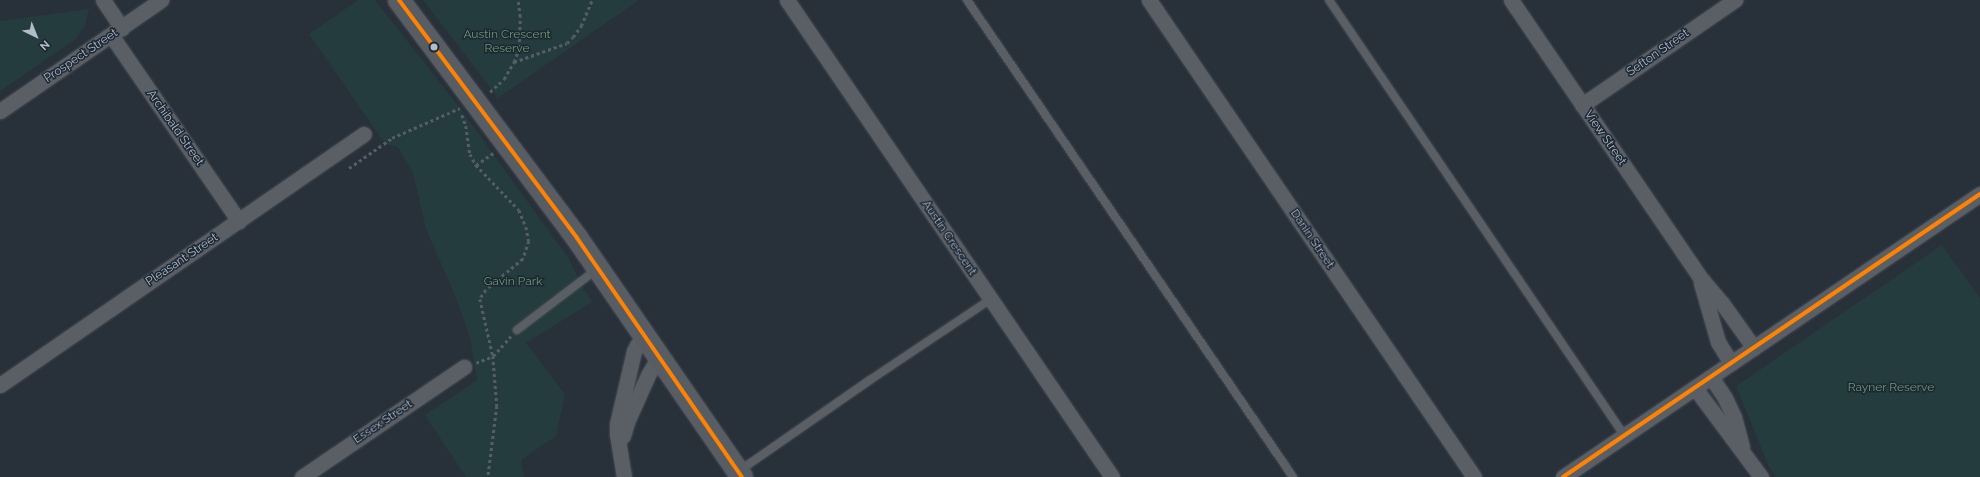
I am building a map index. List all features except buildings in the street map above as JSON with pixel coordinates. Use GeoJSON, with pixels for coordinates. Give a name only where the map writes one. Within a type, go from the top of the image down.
{"type":"FeatureCollection","features":[{"type":"Feature","properties":{"kind":"street","name":"Archibald Street"},"geometry":{"type":"LineString","coordinates":[[102,0],[116,31],[239,221]]}},
{"type":"Feature","properties":{"kind":"street","name":"Prospect Street"},"geometry":{"type":"LineString","coordinates":[[0,111],[161,0]]}},
{"type":"Feature","properties":{"kind":"street"},"geometry":{"type":"LineString","coordinates":[[399,0],[467,103],[599,268],[740,474]]}},
{"type":"Feature","properties":{"kind":"street","name":"Austin Crescent"},"geometry":{"type":"LineString","coordinates":[[787,0],[1112,477]]}},
{"type":"Feature","properties":{"kind":"street","name":"Danin Street"},"geometry":{"type":"LineString","coordinates":[[1149,0],[1474,477]]}},
{"type":"Feature","properties":{"kind":"street","name":"View Street"},"geometry":{"type":"LineString","coordinates":[[1511,0],[1699,276],[1722,303],[1754,348]]}},
{"type":"Feature","properties":{"kind":"street","name":"Sefton Street"},"geometry":{"type":"LineString","coordinates":[[1582,105],[1735,0]]}},
{"type":"Feature","properties":{"kind":"street","name":"Pleasant Street"},"geometry":{"type":"LineString","coordinates":[[0,385],[364,134]]}},
{"type":"Feature","properties":{"kind":"street"},"geometry":{"type":"LineString","coordinates":[[1563,477],[1980,194]]}},
{"type":"Feature","properties":{"kind":"street","name":"View Street"},"geometry":{"type":"LineString","coordinates":[[1699,276],[1718,342],[1731,363]]}},
{"type":"Feature","properties":{"kind":"street"},"geometry":{"type":"LineString","coordinates":[[624,477],[621,448],[617,434],[619,417],[634,351],[637,345],[646,337]]}},
{"type":"Feature","properties":{"kind":"street"},"geometry":{"type":"LineString","coordinates":[[621,448],[628,422],[648,375],[660,357]]}},
{"type":"Feature","properties":{"kind":"street","name":"Essex Street"},"geometry":{"type":"LineString","coordinates":[[304,477],[464,367]]}},
{"type":"Feature","properties":{"kind":"street"},"geometry":{"type":"LineString","coordinates":[[1711,377],[1725,398],[1734,417],[1744,451]]}},
{"type":"Feature","properties":{"kind":"street"},"geometry":{"type":"LineString","coordinates":[[1695,388],[1723,427],[1744,451],[1762,477]]}},
{"type":"Feature","properties":{"kind":"lane"},"geometry":{"type":"LineString","coordinates":[[968,0],[1293,477]]}},
{"type":"Feature","properties":{"kind":"lane"},"geometry":{"type":"LineString","coordinates":[[1329,0],[1624,435]]}},
{"type":"Feature","properties":{"kind":"lane"},"geometry":{"type":"LineString","coordinates":[[517,330],[599,268]]}},
{"type":"Feature","properties":{"kind":"lane"},"geometry":{"type":"LineString","coordinates":[[740,474],[870,380],[991,299]]}},
{"type":"Feature","properties":{"kind":"path"},"geometry":{"type":"LineString","coordinates":[[349,168],[392,138],[488,93],[496,87],[504,79],[514,62],[519,48],[520,17],[518,0]]}},
{"type":"Feature","properties":{"kind":"path"},"geometry":{"type":"LineString","coordinates":[[514,62],[567,43],[581,26],[592,0]]}},
{"type":"Feature","properties":{"kind":"path"},"geometry":{"type":"LineString","coordinates":[[467,103],[466,126],[470,154],[476,165],[519,210],[526,227],[529,241],[523,259],[486,290],[480,299],[493,356],[497,406],[488,477]]}},
{"type":"Feature","properties":{"kind":"path"},"geometry":{"type":"LineString","coordinates":[[464,367],[493,356],[517,330]]}},
{"type":"Feature","properties":{"kind":"green space","name":"Gavin Park"},"geometry":{"type":"Polygon","coordinates":[[[358,0],[375,0],[460,108],[569,259],[592,302],[526,343],[565,394],[556,436],[521,460],[524,477],[466,477],[425,415],[477,380],[470,337],[456,298],[426,229],[413,173],[398,147],[385,144],[309,34],[358,0]]]}},
{"type":"Feature","properties":{"kind":"green space","name":"Austin Crescent Reserve"},"geometry":{"type":"Polygon","coordinates":[[[423,0],[639,0],[498,98],[423,0]]]}},
{"type":"Feature","properties":{"kind":"green space"},"geometry":{"type":"Polygon","coordinates":[[[89,9],[85,26],[76,39],[0,91],[0,21],[89,9]]]}},
{"type":"Feature","properties":{"kind":"green space","name":"Rayner Reserve"},"geometry":{"type":"Polygon","coordinates":[[[1942,245],[1980,298],[1980,477],[1776,477],[1769,467],[1736,386],[1942,245]]]}},
{"type":"Feature","properties":{"kind":"transit line"},"geometry":{"type":"LineString","coordinates":[[399,0],[577,238],[742,477]]}},
{"type":"Feature","properties":{"kind":"transit line"},"geometry":{"type":"LineString","coordinates":[[1563,477],[1980,194]]}}]}
